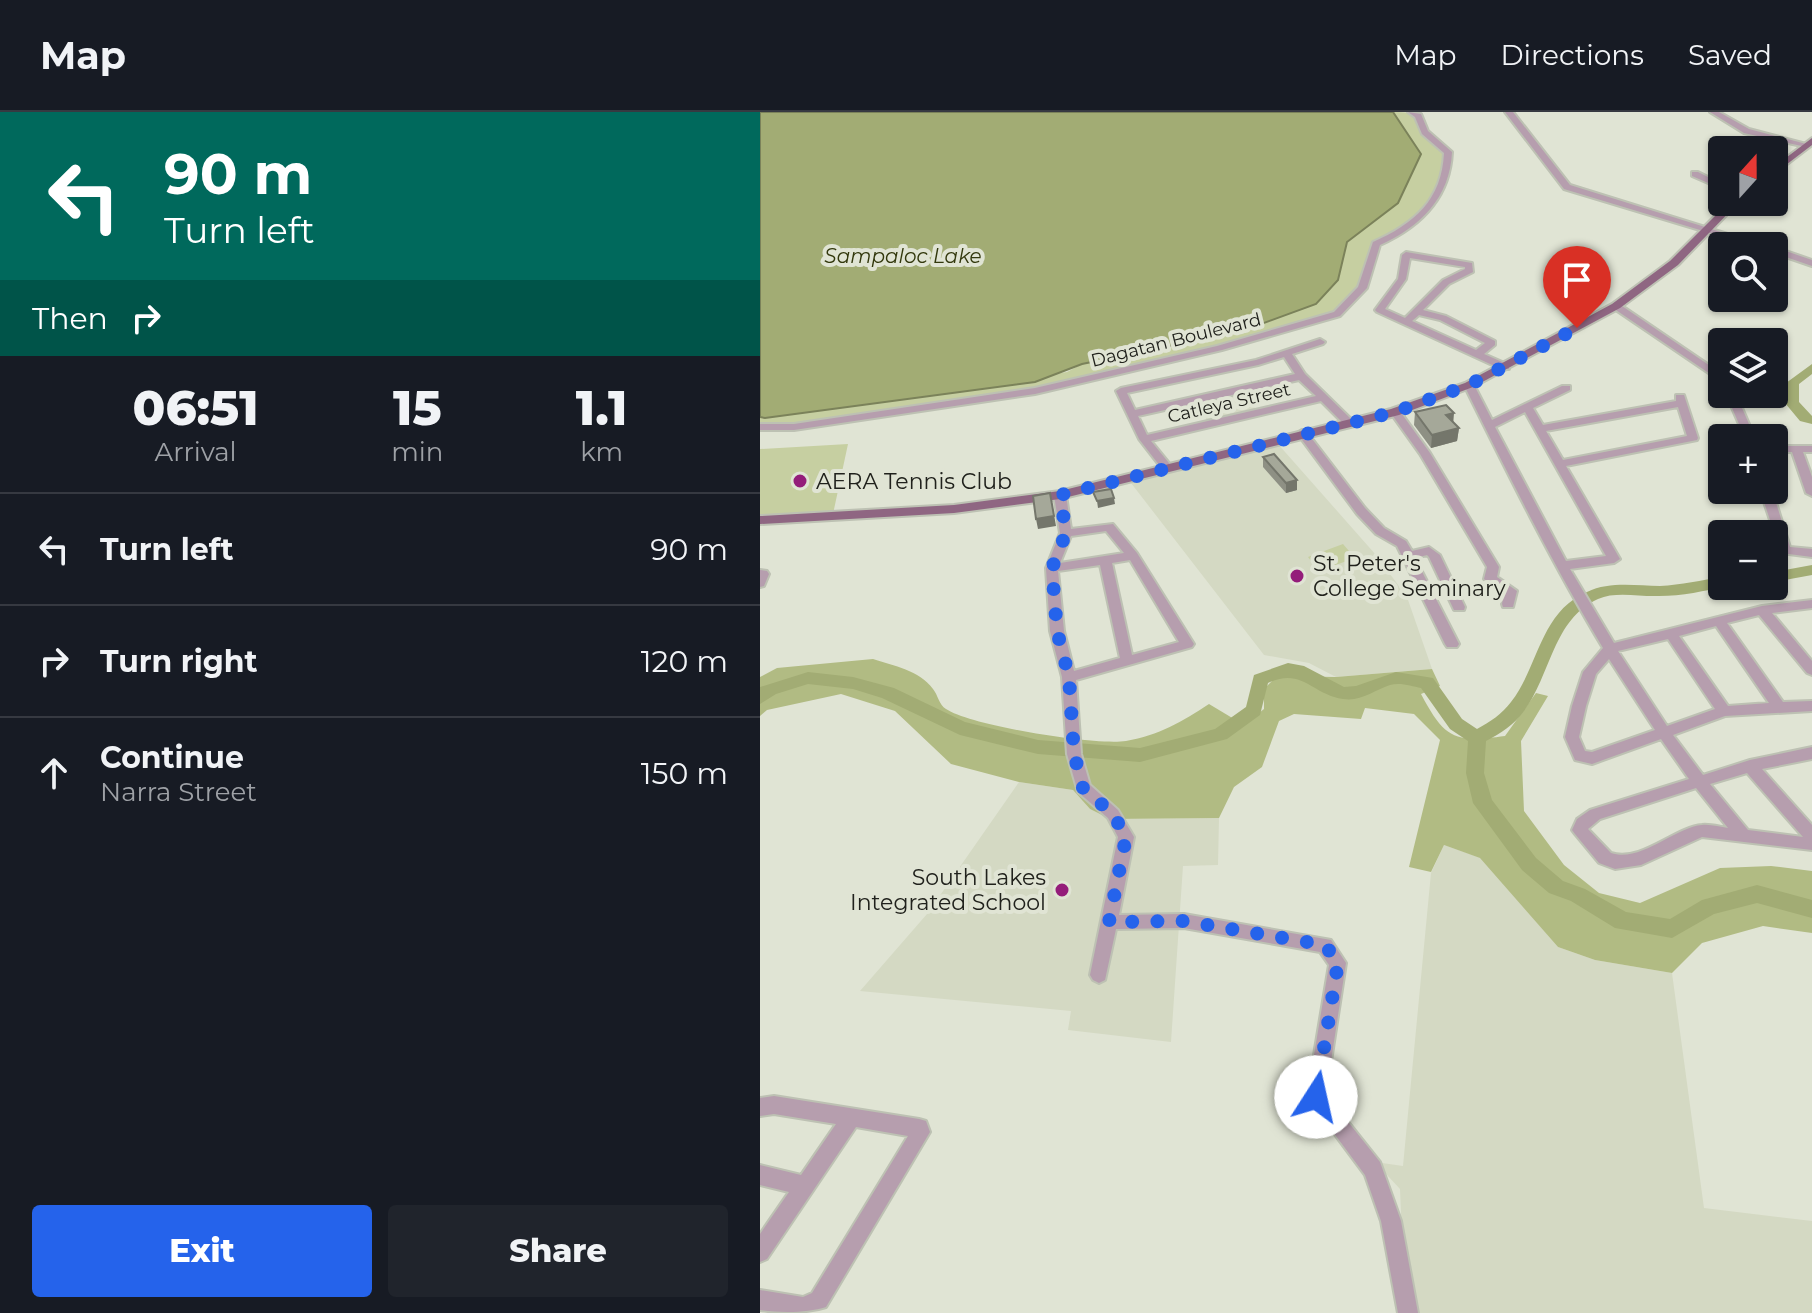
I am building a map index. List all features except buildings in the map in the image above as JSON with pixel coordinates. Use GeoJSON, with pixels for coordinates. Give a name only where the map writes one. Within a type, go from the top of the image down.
{"type":"FeatureCollection","features":[{"type":"Feature","properties":{"kind":"main road"},"geometry":{"type":"LineString","coordinates":[[1788,160],[1809,143]]}},
{"type":"Feature","properties":{"kind":"main road"},"geometry":{"type":"LineString","coordinates":[[760,520],[954,509],[1060,495],[1395,412],[1469,385],[1616,306],[1674,263],[1719,216]]}},
{"type":"Feature","properties":{"kind":"street","name":"Dagatan Boulevard"},"geometry":{"type":"LineString","coordinates":[[760,427],[794,427],[1035,391],[1219,348],[1337,314],[1362,288],[1376,244],[1422,217],[1441,186],[1449,164],[1448,152],[1425,132],[1418,116],[1412,112]]}},
{"type":"Feature","properties":{"kind":"street"},"geometry":{"type":"LineString","coordinates":[[1509,112],[1567,187],[1722,232]]}},
{"type":"Feature","properties":{"kind":"street"},"geometry":{"type":"LineString","coordinates":[[1714,112],[1747,131],[1809,143]]}},
{"type":"Feature","properties":{"kind":"street"},"geometry":{"type":"LineString","coordinates":[[1695,174],[1708,180]]}},
{"type":"Feature","properties":{"kind":"street"},"geometry":{"type":"LineString","coordinates":[[1408,320],[1446,282],[1471,267],[1430,256],[1406,255],[1402,279],[1379,306],[1380,310],[1408,320],[1505,367]]}},
{"type":"Feature","properties":{"kind":"street"},"geometry":{"type":"LineString","coordinates":[[1788,255],[1812,263]]}},
{"type":"Feature","properties":{"kind":"street"},"geometry":{"type":"LineString","coordinates":[[1616,306],[1708,369]]}},
{"type":"Feature","properties":{"kind":"street"},"geometry":{"type":"LineString","coordinates":[[1416,311],[1443,318],[1492,343],[1477,354]]}},
{"type":"Feature","properties":{"kind":"street"},"geometry":{"type":"LineString","coordinates":[[1167,468],[1144,439],[1121,391],[1287,354],[1320,342]]}},
{"type":"Feature","properties":{"kind":"street"},"geometry":{"type":"LineString","coordinates":[[1287,354],[1301,376],[1348,422]]}},
{"type":"Feature","properties":{"kind":"street"},"geometry":{"type":"LineString","coordinates":[[1131,414],[1301,376]]}},
{"type":"Feature","properties":{"kind":"street"},"geometry":{"type":"LineString","coordinates":[[1469,385],[1610,649],[1661,732],[1697,782],[1743,835]]}},
{"type":"Feature","properties":{"kind":"street"},"geometry":{"type":"LineString","coordinates":[[1490,425],[1566,388]]}},
{"type":"Feature","properties":{"kind":"street","name":"Catleya Street"},"geometry":{"type":"LineString","coordinates":[[1144,439],[1322,398]]}},
{"type":"Feature","properties":{"kind":"street"},"geometry":{"type":"LineString","coordinates":[[1541,429],[1681,400],[1693,438],[1561,464]]}},
{"type":"Feature","properties":{"kind":"street"},"geometry":{"type":"LineString","coordinates":[[1527,407],[1614,559],[1565,566]]}},
{"type":"Feature","properties":{"kind":"street"},"geometry":{"type":"LineString","coordinates":[[1395,412],[1425,453],[1493,567],[1490,579],[1511,591],[1508,604]]}},
{"type":"Feature","properties":{"kind":"street"},"geometry":{"type":"LineString","coordinates":[[1302,433],[1361,511],[1386,535],[1397,539],[1409,556],[1452,644]]}},
{"type":"Feature","properties":{"kind":"street"},"geometry":{"type":"LineString","coordinates":[[1788,450],[1812,449]]}},
{"type":"Feature","properties":{"kind":"street"},"geometry":{"type":"LineString","coordinates":[[1797,450],[1812,493]]}},
{"type":"Feature","properties":{"kind":"street"},"geometry":{"type":"LineString","coordinates":[[1060,495],[1066,533],[1052,568],[1057,631],[1069,677],[1074,754],[1083,788],[1113,814],[1126,837],[1099,975]]}},
{"type":"Feature","properties":{"kind":"street"},"geometry":{"type":"LineString","coordinates":[[1770,504],[1785,550],[1812,553]]}},
{"type":"Feature","properties":{"kind":"street"},"geometry":{"type":"LineString","coordinates":[[1066,533],[1109,527],[1133,556],[1187,644],[1069,677]]}},
{"type":"Feature","properties":{"kind":"street"},"geometry":{"type":"LineString","coordinates":[[1409,556],[1429,551],[1434,555],[1459,607]]}},
{"type":"Feature","properties":{"kind":"street"},"geometry":{"type":"LineString","coordinates":[[1052,568],[1133,556]]}},
{"type":"Feature","properties":{"kind":"street"},"geometry":{"type":"LineString","coordinates":[[1105,561],[1127,661]]}},
{"type":"Feature","properties":{"kind":"street"},"geometry":{"type":"LineString","coordinates":[[1812,604],[1762,610],[1610,649],[1590,672],[1572,737],[1580,756],[1592,758],[1724,711],[1812,706]]}},
{"type":"Feature","properties":{"kind":"street"},"geometry":{"type":"LineString","coordinates":[[1762,610],[1812,670]]}},
{"type":"Feature","properties":{"kind":"street"},"geometry":{"type":"LineString","coordinates":[[1720,623],[1780,709]]}},
{"type":"Feature","properties":{"kind":"street"},"geometry":{"type":"LineString","coordinates":[[1672,635],[1724,711]]}},
{"type":"Feature","properties":{"kind":"street"},"geometry":{"type":"LineString","coordinates":[[1812,753],[1750,766],[1595,814],[1582,823],[1580,830],[1605,858],[1615,862],[1635,860],[1701,831],[1812,844]]}},
{"type":"Feature","properties":{"kind":"street"},"geometry":{"type":"LineString","coordinates":[[1750,766],[1812,836]]}},
{"type":"Feature","properties":{"kind":"street"},"geometry":{"type":"LineString","coordinates":[[1109,922],[1184,921],[1325,945],[1338,963],[1316,1097],[1373,1169],[1391,1221],[1408,1313]]}},
{"type":"Feature","properties":{"kind":"street"},"geometry":{"type":"LineString","coordinates":[[760,1107],[774,1105],[919,1128],[921,1136],[819,1300],[805,1308],[760,1300]]}},
{"type":"Feature","properties":{"kind":"street"},"geometry":{"type":"LineString","coordinates":[[760,1252],[851,1118]]}},
{"type":"Feature","properties":{"kind":"street"},"geometry":{"type":"LineString","coordinates":[[760,1175],[804,1186]]}},
{"type":"Feature","properties":{"kind":"shaded area"},"geometry":{"type":"Polygon","coordinates":[[[1393,112],[1416,117],[1427,135],[1448,152],[1438,185],[1426,209],[1407,228],[1376,244],[1362,288],[1337,314],[1219,348],[1035,391],[794,427],[760,427],[760,417],[1067,372],[1082,364],[1242,331],[1338,280],[1347,242],[1372,223],[1421,154],[1393,112]]]}},
{"type":"Feature","properties":{"kind":"shaded area"},"geometry":{"type":"Polygon","coordinates":[[[1243,391],[1256,409],[1207,420],[1194,401],[1243,391]]]}},
{"type":"Feature","properties":{"kind":"shaded area","name":"AERA Tennis Club"},"geometry":{"type":"Polygon","coordinates":[[[848,444],[833,514],[760,514],[760,449],[848,444]]]}},
{"type":"Feature","properties":{"kind":"shaded area","name":"St. Peter's College Seminary"},"geometry":{"type":"Polygon","coordinates":[[[1278,444],[1376,555],[1407,597],[1432,669],[1336,677],[1309,663],[1264,655],[1131,483],[1278,444]]]}},
{"type":"Feature","properties":{"kind":"shaded area"},"geometry":{"type":"Polygon","coordinates":[[[1343,544],[1355,558],[1319,571],[1308,557],[1343,544]]]}},
{"type":"Feature","properties":{"kind":"shaded area"},"geometry":{"type":"Polygon","coordinates":[[[873,659],[921,677],[944,707],[960,715],[1034,733],[1111,742],[1160,731],[1209,704],[1244,725],[1264,709],[1264,689],[1277,676],[1336,677],[1432,669],[1440,686],[1421,694],[1429,709],[1445,729],[1462,738],[1474,739],[1505,736],[1536,693],[1548,696],[1521,741],[1524,811],[1564,865],[1599,893],[1640,903],[1720,868],[1771,866],[1812,871],[1812,933],[1763,926],[1702,943],[1672,973],[1595,960],[1558,947],[1480,858],[1444,845],[1431,872],[1409,867],[1440,740],[1414,714],[1365,708],[1361,719],[1294,714],[1279,721],[1262,767],[1234,787],[1219,818],[1110,819],[1090,809],[1073,790],[1019,782],[951,764],[895,711],[841,694],[767,710],[760,716],[760,677],[777,668],[873,659]]]}},
{"type":"Feature","properties":{"kind":"shaded area","name":"South Lakes Integrated School"},"geometry":{"type":"Polygon","coordinates":[[[1019,782],[1073,790],[1090,809],[1110,819],[1219,818],[1218,865],[1183,866],[1171,1042],[1068,1030],[1071,1011],[860,991],[927,914],[1019,782]]]}},
{"type":"Feature","properties":{"kind":"shaded area"},"geometry":{"type":"Polygon","coordinates":[[[1444,845],[1481,858],[1558,947],[1595,960],[1672,973],[1704,1208],[1812,1221],[1812,1313],[1418,1313],[1402,1236],[1400,1189],[1375,1162],[1403,1166],[1431,873],[1444,845]]]}},
{"type":"Feature","properties":{"kind":"water","name":"Sampaloc Lake"},"geometry":{"type":"Polygon","coordinates":[[[760,112],[1393,112],[1421,154],[1398,203],[1347,242],[1338,280],[1316,304],[1242,331],[1082,364],[1035,382],[765,418],[760,417],[760,112]]]}},
{"type":"Feature","properties":{"kind":"waterway"},"geometry":{"type":"LineString","coordinates":[[1812,368],[1793,383],[1792,403],[1805,418],[1812,420]]}},
{"type":"Feature","properties":{"kind":"waterway"},"geometry":{"type":"LineString","coordinates":[[1788,574],[1812,570]]}},
{"type":"Feature","properties":{"kind":"waterway"},"geometry":{"type":"LineString","coordinates":[[1477,738],[1501,724],[1518,706],[1560,622],[1574,606],[1593,595],[1610,591],[1660,591],[1708,584]]}},
{"type":"Feature","properties":{"kind":"waterway"},"geometry":{"type":"LineString","coordinates":[[760,697],[770,689],[808,678],[853,683],[888,693],[960,728],[1038,747],[1140,755],[1221,734],[1254,710],[1260,679],[1288,670],[1306,674],[1331,690],[1344,693],[1360,691],[1396,678],[1427,683],[1456,724],[1477,738]]}},
{"type":"Feature","properties":{"kind":"waterway"},"geometry":{"type":"LineString","coordinates":[[1477,738],[1475,773],[1483,803],[1529,864],[1556,887],[1578,895],[1622,921],[1672,929],[1709,906],[1757,894],[1812,909]]}},
{"type":"Feature","properties":{"kind":"place","name":"AERA Tennis Club"},"geometry":{"type":"Point","coordinates":[800,481]}},
{"type":"Feature","properties":{"kind":"place","name":"St. Peter's College Seminary"},"geometry":{"type":"Point","coordinates":[1297,576]}},
{"type":"Feature","properties":{"kind":"place","name":"South Lakes Integrated School"},"geometry":{"type":"Point","coordinates":[1062,890]}},
{"type":"Feature","properties":{"kind":"route"},"geometry":{"type":"LineString","coordinates":[[1316,1097],[1336,991],[1338,963],[1325,945],[1184,921],[1109,922],[1126,837],[1113,814],[1093,800],[1083,788],[1074,754],[1069,677],[1057,631],[1052,568],[1066,533],[1060,495],[1395,412],[1469,385],[1577,328]]}}]}
